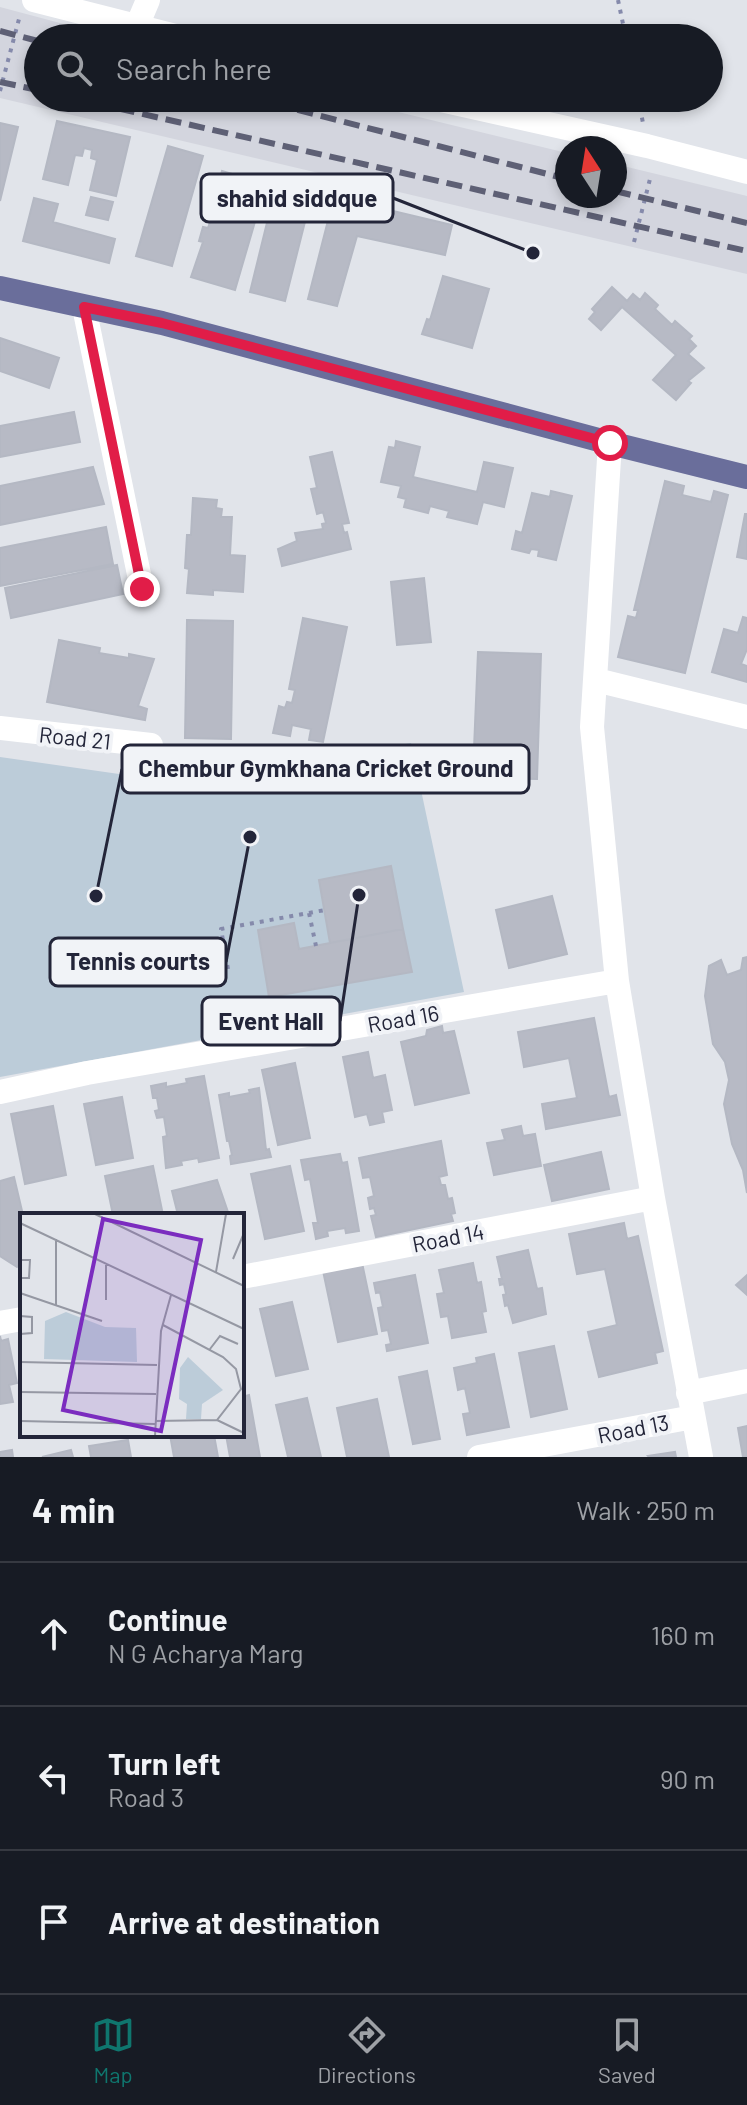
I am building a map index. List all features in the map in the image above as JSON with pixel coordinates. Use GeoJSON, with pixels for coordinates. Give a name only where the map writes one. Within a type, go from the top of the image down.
{"type":"FeatureCollection","features":[{"type":"Feature","properties":{"kind":"main road"},"geometry":{"type":"LineString","coordinates":[[0,288],[162,323],[747,477]]}},
{"type":"Feature","properties":{"kind":"street"},"geometry":{"type":"LineString","coordinates":[[138,24],[148,0]]}},
{"type":"Feature","properties":{"kind":"street"},"geometry":{"type":"LineString","coordinates":[[26,9],[124,24]]}},
{"type":"Feature","properties":{"kind":"street"},"geometry":{"type":"LineString","coordinates":[[495,112],[747,172]]}},
{"type":"Feature","properties":{"kind":"street"},"geometry":{"type":"LineString","coordinates":[[84,307],[142,589]]}},
{"type":"Feature","properties":{"kind":"street"},"geometry":{"type":"LineString","coordinates":[[610,443],[592,727],[617,981],[701,1457]]}},
{"type":"Feature","properties":{"kind":"street"},"geometry":{"type":"LineString","coordinates":[[596,680],[747,717]]}},
{"type":"Feature","properties":{"kind":"street","name":"Road 21"},"geometry":{"type":"LineString","coordinates":[[0,728],[151,745]]}},
{"type":"Feature","properties":{"kind":"street","name":"Road 16"},"geometry":{"type":"LineString","coordinates":[[0,1092],[103,1071],[617,981]]}},
{"type":"Feature","properties":{"kind":"street","name":"Road 14"},"geometry":{"type":"LineString","coordinates":[[244,1277],[653,1198]]}},
{"type":"Feature","properties":{"kind":"street"},"geometry":{"type":"LineString","coordinates":[[0,1323],[20,1319]]}},
{"type":"Feature","properties":{"kind":"street","name":"Road 13"},"geometry":{"type":"LineString","coordinates":[[479,1457],[690,1405],[747,1381]]}},
{"type":"Feature","properties":{"kind":"path"},"geometry":{"type":"LineString","coordinates":[[618,0],[623,24]]}},
{"type":"Feature","properties":{"kind":"path"},"geometry":{"type":"LineString","coordinates":[[0,91],[26,9]]}},
{"type":"Feature","properties":{"kind":"path"},"geometry":{"type":"LineString","coordinates":[[634,242],[650,179]]}},
{"type":"Feature","properties":{"kind":"path"},"geometry":{"type":"LineString","coordinates":[[228,969],[221,929],[325,910]]}},
{"type":"Feature","properties":{"kind":"path"},"geometry":{"type":"LineString","coordinates":[[309,913],[316,946]]}},
{"type":"Feature","properties":{"kind":"shaded area"},"geometry":{"type":"Polygon","coordinates":[[[0,7],[64,24],[24,24],[24,104],[0,98],[0,7]]]}},
{"type":"Feature","properties":{"kind":"shaded area"},"geometry":{"type":"Polygon","coordinates":[[[59,112],[399,112],[555,150],[555,208],[627,208],[627,167],[747,196],[747,274],[59,112]]]}},
{"type":"Feature","properties":{"kind":"shaded area"},"geometry":{"type":"Polygon","coordinates":[[[411,743],[464,992],[0,1077],[0,757],[182,783],[411,743]]]}},
{"type":"Feature","properties":{"kind":"building"},"geometry":{"type":"Polygon","coordinates":[[[57,121],[130,137],[116,196],[90,190],[97,160],[91,158],[92,150],[84,148],[82,156],[75,155],[68,185],[43,179],[57,121]]]}},
{"type":"Feature","properties":{"kind":"building"},"geometry":{"type":"Polygon","coordinates":[[[0,123],[18,127],[0,201],[0,123]]]}},
{"type":"Feature","properties":{"kind":"building"},"geometry":{"type":"Polygon","coordinates":[[[168,146],[203,156],[172,266],[136,256],[168,146]]]}},
{"type":"Feature","properties":{"kind":"building"},"geometry":{"type":"Polygon","coordinates":[[[222,171],[266,184],[235,290],[191,277],[203,242],[199,241],[203,227],[208,228],[212,216],[206,215],[210,200],[214,201],[222,171]]]}},
{"type":"Feature","properties":{"kind":"building"},"geometry":{"type":"Polygon","coordinates":[[[276,186],[312,194],[285,301],[250,292],[276,186]]]}},
{"type":"Feature","properties":{"kind":"building"},"geometry":{"type":"Polygon","coordinates":[[[91,197],[113,202],[108,220],[86,215],[91,197]]]}},
{"type":"Feature","properties":{"kind":"building"},"geometry":{"type":"Polygon","coordinates":[[[334,197],[452,225],[445,255],[357,236],[337,306],[308,299],[334,197]]]}},
{"type":"Feature","properties":{"kind":"building"},"geometry":{"type":"Polygon","coordinates":[[[34,198],[58,204],[53,222],[115,239],[109,263],[23,241],[34,198]]]}},
{"type":"Feature","properties":{"kind":"building"},"geometry":{"type":"Polygon","coordinates":[[[443,276],[489,289],[472,348],[422,334],[427,319],[430,320],[443,276]]]}},
{"type":"Feature","properties":{"kind":"building"},"geometry":{"type":"Polygon","coordinates":[[[612,287],[627,301],[633,294],[640,300],[645,293],[658,305],[655,309],[672,325],[675,321],[692,336],[689,339],[696,346],[688,354],[704,368],[688,381],[691,383],[676,400],[653,380],[676,355],[622,307],[601,330],[589,319],[595,312],[592,309],[612,287]]]}},
{"type":"Feature","properties":{"kind":"building"},"geometry":{"type":"Polygon","coordinates":[[[0,338],[59,358],[49,388],[0,371],[0,338]]]}},
{"type":"Feature","properties":{"kind":"building"},"geometry":{"type":"Polygon","coordinates":[[[74,412],[80,442],[0,457],[0,426],[74,412]]]}},
{"type":"Feature","properties":{"kind":"building"},"geometry":{"type":"Polygon","coordinates":[[[396,441],[420,447],[413,477],[477,492],[484,462],[513,468],[504,507],[483,502],[477,524],[447,517],[449,511],[430,506],[428,513],[404,507],[406,499],[398,497],[401,486],[381,482],[389,447],[395,448],[396,441]]]}},
{"type":"Feature","properties":{"kind":"building"},"geometry":{"type":"Polygon","coordinates":[[[332,452],[349,523],[342,524],[351,549],[282,566],[278,549],[297,541],[295,533],[323,529],[322,524],[326,523],[323,512],[317,514],[311,489],[317,488],[310,457],[332,452]]]}},
{"type":"Feature","properties":{"kind":"building"},"geometry":{"type":"Polygon","coordinates":[[[93,467],[104,504],[0,525],[0,486],[93,467]]]}},
{"type":"Feature","properties":{"kind":"building"},"geometry":{"type":"Polygon","coordinates":[[[665,481],[684,486],[682,495],[711,502],[714,491],[728,495],[685,673],[618,657],[628,616],[636,618],[638,610],[634,610],[665,481]]]}},
{"type":"Feature","properties":{"kind":"building"},"geometry":{"type":"Polygon","coordinates":[[[551,491],[572,496],[556,560],[538,556],[539,550],[531,549],[529,553],[512,549],[516,531],[522,533],[532,493],[550,497],[551,491]]]}},
{"type":"Feature","properties":{"kind":"building"},"geometry":{"type":"Polygon","coordinates":[[[193,498],[217,500],[216,508],[222,509],[221,517],[232,517],[230,555],[245,556],[243,592],[213,590],[213,595],[187,593],[187,535],[191,535],[193,498]]]}},
{"type":"Feature","properties":{"kind":"building"},"geometry":{"type":"Polygon","coordinates":[[[747,514],[747,559],[737,557],[747,514]]]}},
{"type":"Feature","properties":{"kind":"building"},"geometry":{"type":"Polygon","coordinates":[[[106,527],[113,564],[0,586],[0,548],[106,527]]]}},
{"type":"Feature","properties":{"kind":"building"},"geometry":{"type":"Polygon","coordinates":[[[117,565],[123,594],[11,618],[5,588],[117,565]]]}},
{"type":"Feature","properties":{"kind":"building"},"geometry":{"type":"Polygon","coordinates":[[[424,578],[431,642],[397,645],[391,582],[424,578]]]}},
{"type":"Feature","properties":{"kind":"building"},"geometry":{"type":"Polygon","coordinates":[[[743,617],[747,618],[747,649],[741,664],[747,666],[747,682],[712,672],[724,629],[738,633],[743,617]]]}},
{"type":"Feature","properties":{"kind":"building"},"geometry":{"type":"Polygon","coordinates":[[[303,618],[347,627],[323,742],[309,740],[311,729],[292,725],[290,736],[273,733],[279,706],[285,708],[287,702],[292,703],[295,690],[289,689],[303,618]]]}},
{"type":"Feature","properties":{"kind":"building"},"geometry":{"type":"Polygon","coordinates":[[[187,620],[233,621],[231,739],[185,738],[187,620]]]}},
{"type":"Feature","properties":{"kind":"building"},"geometry":{"type":"Polygon","coordinates":[[[59,640],[100,648],[99,653],[154,659],[138,706],[147,709],[145,720],[47,702],[59,640]]]}},
{"type":"Feature","properties":{"kind":"building"},"geometry":{"type":"Polygon","coordinates":[[[478,652],[541,654],[537,779],[480,778],[481,761],[485,762],[486,749],[474,749],[478,652]]]}},
{"type":"Feature","properties":{"kind":"building"},"geometry":{"type":"Polygon","coordinates":[[[391,866],[403,929],[330,943],[319,880],[391,866]]]}},
{"type":"Feature","properties":{"kind":"building"},"geometry":{"type":"Polygon","coordinates":[[[552,896],[567,954],[509,968],[496,910],[552,896]]]}},
{"type":"Feature","properties":{"kind":"building"},"geometry":{"type":"Polygon","coordinates":[[[294,923],[299,949],[403,929],[412,972],[269,997],[258,930],[294,923]]]}},
{"type":"Feature","properties":{"kind":"building"},"geometry":{"type":"Polygon","coordinates":[[[747,957],[747,1193],[724,1104],[729,1080],[725,1062],[713,1044],[705,996],[709,966],[721,960],[727,975],[741,970],[743,958],[747,957]]]}},
{"type":"Feature","properties":{"kind":"building"},"geometry":{"type":"Polygon","coordinates":[[[594,1018],[609,1097],[616,1095],[620,1115],[546,1129],[542,1104],[577,1098],[569,1058],[524,1067],[518,1032],[594,1018]]]}},
{"type":"Feature","properties":{"kind":"building"},"geometry":{"type":"Polygon","coordinates":[[[442,1026],[443,1033],[454,1031],[469,1093],[415,1105],[401,1042],[426,1036],[427,1030],[442,1026]]]}},
{"type":"Feature","properties":{"kind":"building"},"geometry":{"type":"Polygon","coordinates":[[[368,1052],[373,1078],[385,1075],[392,1110],[382,1112],[384,1122],[370,1125],[367,1114],[355,1117],[343,1057],[368,1052]]]}},
{"type":"Feature","properties":{"kind":"building"},"geometry":{"type":"Polygon","coordinates":[[[295,1063],[310,1138],[278,1145],[262,1070],[295,1063]]]}},
{"type":"Feature","properties":{"kind":"building"},"geometry":{"type":"Polygon","coordinates":[[[204,1076],[219,1158],[199,1162],[198,1158],[181,1161],[182,1165],[166,1168],[164,1117],[157,1118],[157,1098],[153,1098],[151,1086],[166,1083],[166,1087],[204,1076]]]}},
{"type":"Feature","properties":{"kind":"building"},"geometry":{"type":"Polygon","coordinates":[[[259,1088],[266,1150],[269,1149],[271,1157],[231,1164],[232,1155],[219,1095],[229,1093],[229,1097],[259,1088]]]}},
{"type":"Feature","properties":{"kind":"building"},"geometry":{"type":"Polygon","coordinates":[[[122,1097],[133,1158],[96,1165],[84,1104],[122,1097]]]}},
{"type":"Feature","properties":{"kind":"building"},"geometry":{"type":"Polygon","coordinates":[[[53,1106],[66,1175],[25,1184],[11,1114],[53,1106]]]}},
{"type":"Feature","properties":{"kind":"building"},"geometry":{"type":"Polygon","coordinates":[[[521,1126],[523,1136],[535,1134],[541,1166],[494,1175],[487,1143],[505,1140],[502,1130],[521,1126]]]}},
{"type":"Feature","properties":{"kind":"building"},"geometry":{"type":"Polygon","coordinates":[[[441,1141],[447,1175],[439,1177],[441,1185],[445,1185],[448,1199],[452,1198],[453,1221],[376,1237],[371,1216],[376,1215],[374,1208],[370,1209],[368,1198],[374,1196],[370,1177],[363,1178],[359,1158],[441,1141]]]}},
{"type":"Feature","properties":{"kind":"building"},"geometry":{"type":"Polygon","coordinates":[[[601,1152],[609,1189],[552,1201],[544,1165],[601,1152]]]}},
{"type":"Feature","properties":{"kind":"building"},"geometry":{"type":"Polygon","coordinates":[[[340,1154],[342,1163],[347,1162],[359,1231],[346,1233],[345,1228],[327,1231],[328,1236],[316,1239],[313,1223],[318,1223],[310,1179],[305,1180],[301,1160],[340,1154]]]}},
{"type":"Feature","properties":{"kind":"building"},"geometry":{"type":"Polygon","coordinates":[[[153,1166],[163,1213],[113,1213],[105,1176],[153,1166]]]}},
{"type":"Feature","properties":{"kind":"building"},"geometry":{"type":"Polygon","coordinates":[[[290,1166],[304,1231],[265,1239],[251,1174],[290,1166]]]}},
{"type":"Feature","properties":{"kind":"building"},"geometry":{"type":"Polygon","coordinates":[[[14,1177],[23,1213],[20,1213],[20,1263],[17,1267],[0,1256],[0,1181],[14,1177]]]}},
{"type":"Feature","properties":{"kind":"building"},"geometry":{"type":"Polygon","coordinates":[[[217,1180],[228,1213],[178,1213],[172,1191],[217,1180]]]}},
{"type":"Feature","properties":{"kind":"building"},"geometry":{"type":"Polygon","coordinates":[[[624,1223],[627,1239],[638,1236],[663,1351],[655,1353],[657,1363],[599,1377],[588,1332],[617,1325],[605,1269],[577,1274],[569,1234],[624,1223]]]}},
{"type":"Feature","properties":{"kind":"building"},"geometry":{"type":"Polygon","coordinates":[[[528,1250],[537,1289],[542,1288],[546,1314],[513,1323],[508,1305],[505,1306],[503,1295],[506,1294],[504,1284],[500,1285],[499,1279],[502,1279],[497,1257],[528,1250]]]}},
{"type":"Feature","properties":{"kind":"building"},"geometry":{"type":"Polygon","coordinates":[[[361,1258],[377,1334],[338,1342],[322,1266],[361,1258]]]}},
{"type":"Feature","properties":{"kind":"building"},"geometry":{"type":"Polygon","coordinates":[[[473,1263],[477,1283],[481,1282],[486,1332],[452,1338],[448,1316],[441,1317],[437,1294],[444,1293],[439,1270],[473,1263]]]}},
{"type":"Feature","properties":{"kind":"building"},"geometry":{"type":"Polygon","coordinates":[[[415,1275],[428,1343],[387,1351],[386,1345],[391,1344],[388,1330],[382,1331],[378,1308],[383,1307],[380,1292],[376,1293],[374,1283],[415,1275]]]}},
{"type":"Feature","properties":{"kind":"building"},"geometry":{"type":"Polygon","coordinates":[[[747,1275],[747,1295],[736,1285],[747,1275]]]}},
{"type":"Feature","properties":{"kind":"building"},"geometry":{"type":"Polygon","coordinates":[[[292,1302],[308,1369],[276,1376],[260,1309],[292,1302]]]}},
{"type":"Feature","properties":{"kind":"building"},"geometry":{"type":"Polygon","coordinates":[[[0,1336],[1,1341],[8,1339],[17,1383],[9,1385],[13,1402],[0,1404],[0,1336]]]}},
{"type":"Feature","properties":{"kind":"building"},"geometry":{"type":"Polygon","coordinates":[[[554,1346],[567,1409],[531,1417],[519,1353],[554,1346]]]}},
{"type":"Feature","properties":{"kind":"building"},"geometry":{"type":"Polygon","coordinates":[[[494,1354],[509,1427],[467,1435],[463,1414],[470,1413],[465,1388],[458,1390],[454,1368],[477,1363],[476,1358],[494,1354]]]}},
{"type":"Feature","properties":{"kind":"building"},"geometry":{"type":"Polygon","coordinates":[[[427,1371],[440,1439],[413,1444],[399,1377],[427,1371]]]}},
{"type":"Feature","properties":{"kind":"building"},"geometry":{"type":"Polygon","coordinates":[[[249,1395],[260,1457],[230,1457],[226,1437],[244,1437],[244,1396],[249,1395]]]}},
{"type":"Feature","properties":{"kind":"building"},"geometry":{"type":"Polygon","coordinates":[[[307,1398],[321,1457],[288,1457],[276,1405],[307,1398]]]}},
{"type":"Feature","properties":{"kind":"building"},"geometry":{"type":"Polygon","coordinates":[[[377,1399],[389,1457],[347,1457],[337,1408],[377,1399]]]}},
{"type":"Feature","properties":{"kind":"building"},"geometry":{"type":"Polygon","coordinates":[[[747,1426],[747,1457],[743,1457],[738,1428],[747,1426]]]}},
{"type":"Feature","properties":{"kind":"building"},"geometry":{"type":"Polygon","coordinates":[[[170,1437],[214,1437],[218,1457],[174,1457],[170,1437]]]}},
{"type":"Feature","properties":{"kind":"building"},"geometry":{"type":"Polygon","coordinates":[[[128,1440],[131,1457],[91,1457],[89,1446],[128,1440]]]}},
{"type":"Feature","properties":{"kind":"building"},"geometry":{"type":"Polygon","coordinates":[[[12,1450],[13,1457],[0,1457],[0,1452],[12,1450]]]}},
{"type":"Feature","properties":{"kind":"building"},"geometry":{"type":"Polygon","coordinates":[[[71,1450],[73,1457],[42,1457],[71,1450]]]}},
{"type":"Feature","properties":{"kind":"building"},"geometry":{"type":"Polygon","coordinates":[[[675,1452],[676,1457],[648,1456],[675,1452]]]}},
{"type":"Feature","properties":{"kind":"railway"},"geometry":{"type":"LineString","coordinates":[[0,31],[24,37]]}},
{"type":"Feature","properties":{"kind":"railway"},"geometry":{"type":"LineString","coordinates":[[0,82],[24,87]]}},
{"type":"Feature","properties":{"kind":"railway"},"geometry":{"type":"LineString","coordinates":[[134,112],[747,251]]}},
{"type":"Feature","properties":{"kind":"railway"},"geometry":{"type":"LineString","coordinates":[[306,112],[555,176]]}},
{"type":"Feature","properties":{"kind":"railway"},"geometry":{"type":"LineString","coordinates":[[627,194],[747,223]]}},
{"type":"Feature","properties":{"kind":"place","name":"shahid siddque"},"geometry":{"type":"Point","coordinates":[533,253]}},
{"type":"Feature","properties":{"kind":"place","name":"Tennis courts"},"geometry":{"type":"Point","coordinates":[250,837]}},
{"type":"Feature","properties":{"kind":"place","name":"Event Hall"},"geometry":{"type":"Point","coordinates":[359,895]}},
{"type":"Feature","properties":{"kind":"place","name":"Chembur Gymkhana Cricket Ground"},"geometry":{"type":"Point","coordinates":[96,896]}},
{"type":"Feature","properties":{"kind":"route"},"geometry":{"type":"LineString","coordinates":[[142,589],[84,307],[162,323],[610,443]]}}]}
